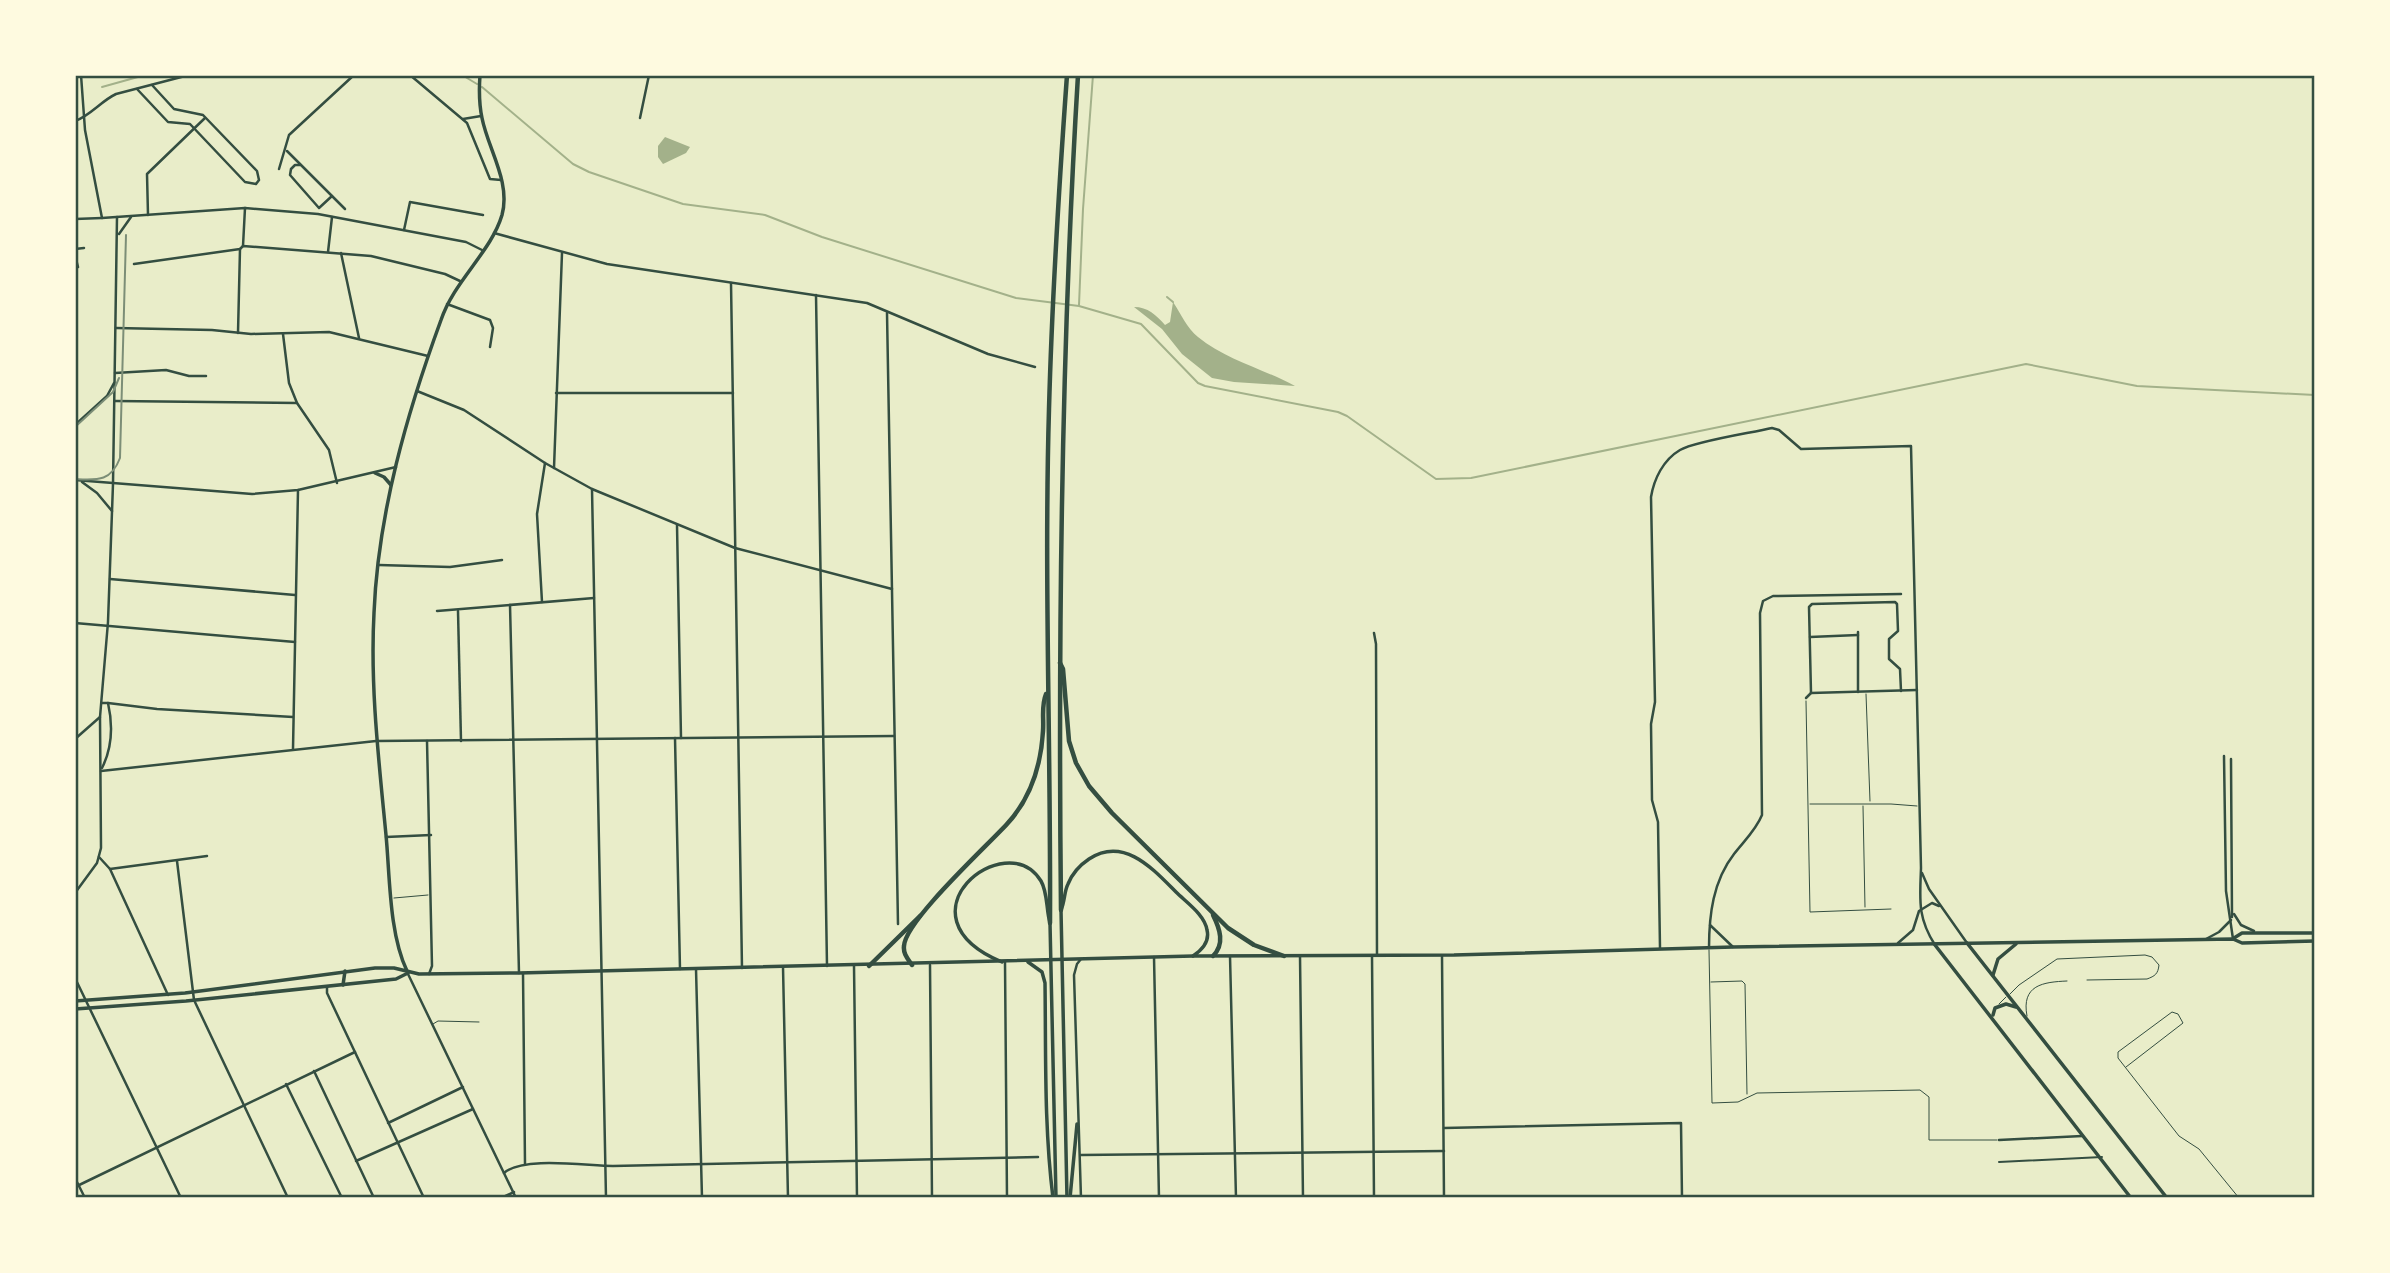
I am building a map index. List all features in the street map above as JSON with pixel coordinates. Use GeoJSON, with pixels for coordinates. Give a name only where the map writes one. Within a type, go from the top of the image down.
{"type":"FeatureCollection","features":[{"type":"Feature","properties":{"kind":"highway"},"geometry":{"type":"LineString","coordinates":[[1050,923],[1047,690],[1049,411],[1067,75]]}},
{"type":"Feature","properties":{"kind":"highway"},"geometry":{"type":"LineString","coordinates":[[1061,910],[1059,660],[1066,294],[1078,75]]}},
{"type":"Feature","properties":{"kind":"highway"},"geometry":{"type":"LineString","coordinates":[[1059,660],[1063,669],[1069,741],[1081,774],[1112,813],[1208,909],[1239,936],[1267,951],[1284,956]]}},
{"type":"Feature","properties":{"kind":"highway"},"geometry":{"type":"LineString","coordinates":[[912,965],[904,953],[907,935],[926,911],[1010,822],[1032,787],[1040,761],[1043,707],[1047,690]]}},
{"type":"Feature","properties":{"kind":"highway"},"geometry":{"type":"LineString","coordinates":[[1208,909],[1220,936],[1219,949],[1213,956]]}},
{"type":"Feature","properties":{"kind":"highway"},"geometry":{"type":"LineString","coordinates":[[869,966],[910,923],[926,911]]}},
{"type":"Feature","properties":{"kind":"main road"},"geometry":{"type":"LineString","coordinates":[[408,973],[399,950],[392,898],[377,741],[373,641],[379,565],[396,467],[428,356],[447,304],[494,233],[504,202],[501,180],[481,116],[480,76]]}},
{"type":"Feature","properties":{"kind":"main road"},"geometry":{"type":"LineString","coordinates":[[375,473],[384,477],[392,487]]}},
{"type":"Feature","properties":{"kind":"main road"},"geometry":{"type":"LineString","coordinates":[[1069,1198],[1061,910],[1068,884],[1085,861],[1105,852],[1125,852],[1144,862],[1204,921],[1208,931],[1207,941],[1193,956]]}},
{"type":"Feature","properties":{"kind":"main road"},"geometry":{"type":"LineString","coordinates":[[1003,962],[966,942],[955,916],[960,892],[975,874],[999,864],[1011,863],[1029,869],[1042,883],[1050,923],[1055,1198]]}},
{"type":"Feature","properties":{"kind":"main road"},"geometry":{"type":"LineString","coordinates":[[2234,939],[2242,933],[2315,933]]}},
{"type":"Feature","properties":{"kind":"main road"},"geometry":{"type":"LineString","coordinates":[[75,1001],[168,995],[345,971],[394,968],[408,973],[429,974],[521,973],[930,965],[1193,956],[1443,956],[1709,947],[2205,939],[2234,939],[2242,943],[2315,941]]}},
{"type":"Feature","properties":{"kind":"main road"},"geometry":{"type":"LineString","coordinates":[[1967,943],[2160,1189],[2164,1198]]}},
{"type":"Feature","properties":{"kind":"main road"},"geometry":{"type":"LineString","coordinates":[[1993,975],[1998,959],[2018,943]]}},
{"type":"Feature","properties":{"kind":"main road"},"geometry":{"type":"LineString","coordinates":[[1935,945],[2102,1157],[2131,1198]]}},
{"type":"Feature","properties":{"kind":"main road"},"geometry":{"type":"LineString","coordinates":[[1028,962],[1042,972],[1045,983],[1048,1157],[1055,1198]]}},
{"type":"Feature","properties":{"kind":"main road"},"geometry":{"type":"LineString","coordinates":[[343,985],[345,971]]}},
{"type":"Feature","properties":{"kind":"main road"},"geometry":{"type":"LineString","coordinates":[[75,1010],[327,987],[396,979],[408,973]]}},
{"type":"Feature","properties":{"kind":"main road"},"geometry":{"type":"LineString","coordinates":[[1993,1017],[1995,1008],[2006,1004],[2020,1009]]}},
{"type":"Feature","properties":{"kind":"main road"},"geometry":{"type":"LineString","coordinates":[[1069,1198],[1077,1124]]}},
{"type":"Feature","properties":{"kind":"street"},"geometry":{"type":"LineString","coordinates":[[81,75],[83,119],[102,218]]}},
{"type":"Feature","properties":{"kind":"street"},"geometry":{"type":"LineString","coordinates":[[75,121],[83,119],[109,97],[189,75]]}},
{"type":"Feature","properties":{"kind":"street"},"geometry":{"type":"LineString","coordinates":[[279,169],[289,135],[354,75]]}},
{"type":"Feature","properties":{"kind":"street"},"geometry":{"type":"LineString","coordinates":[[410,75],[467,123],[490,179],[501,180]]}},
{"type":"Feature","properties":{"kind":"street"},"geometry":{"type":"LineString","coordinates":[[640,118],[649,75]]}},
{"type":"Feature","properties":{"kind":"street"},"geometry":{"type":"LineString","coordinates":[[137,89],[168,122],[190,124],[245,183],[256,184],[259,180],[257,172],[203,115],[174,109],[152,85]]}},
{"type":"Feature","properties":{"kind":"street"},"geometry":{"type":"LineString","coordinates":[[463,119],[481,116]]}},
{"type":"Feature","properties":{"kind":"street"},"geometry":{"type":"LineString","coordinates":[[148,215],[147,174],[205,118]]}},
{"type":"Feature","properties":{"kind":"street"},"geometry":{"type":"LineString","coordinates":[[288,150],[345,209]]}},
{"type":"Feature","properties":{"kind":"street"},"geometry":{"type":"LineString","coordinates":[[302,165],[295,165],[290,175],[319,208]]}},
{"type":"Feature","properties":{"kind":"street"},"geometry":{"type":"LineString","coordinates":[[318,214],[319,208],[332,196]]}},
{"type":"Feature","properties":{"kind":"street"},"geometry":{"type":"LineString","coordinates":[[404,230],[410,202],[482,215]]}},
{"type":"Feature","properties":{"kind":"street"},"geometry":{"type":"LineString","coordinates":[[75,219],[245,208],[332,216],[466,242],[482,250]]}},
{"type":"Feature","properties":{"kind":"street"},"geometry":{"type":"LineString","coordinates":[[238,333],[245,208]]}},
{"type":"Feature","properties":{"kind":"street"},"geometry":{"type":"LineString","coordinates":[[117,237],[132,216]]}},
{"type":"Feature","properties":{"kind":"street"},"geometry":{"type":"LineString","coordinates":[[328,252],[332,216]]}},
{"type":"Feature","properties":{"kind":"street"},"geometry":{"type":"LineString","coordinates":[[75,892],[99,857],[100,717],[108,626],[116,380],[117,217]]}},
{"type":"Feature","properties":{"kind":"street"},"geometry":{"type":"LineString","coordinates":[[494,233],[607,264],[867,303],[988,354],[1035,368]]}},
{"type":"Feature","properties":{"kind":"street"},"geometry":{"type":"LineString","coordinates":[[75,249],[85,248]]}},
{"type":"Feature","properties":{"kind":"street"},"geometry":{"type":"LineString","coordinates":[[134,264],[242,248],[328,252],[382,258],[444,274],[460,281]]}},
{"type":"Feature","properties":{"kind":"street"},"geometry":{"type":"LineString","coordinates":[[341,253],[359,338]]}},
{"type":"Feature","properties":{"kind":"street"},"geometry":{"type":"LineString","coordinates":[[554,468],[562,253]]}},
{"type":"Feature","properties":{"kind":"street"},"geometry":{"type":"LineString","coordinates":[[75,255],[78,267]]}},
{"type":"Feature","properties":{"kind":"street"},"geometry":{"type":"LineString","coordinates":[[731,283],[742,968]]}},
{"type":"Feature","properties":{"kind":"street"},"geometry":{"type":"LineString","coordinates":[[816,295],[827,967]]}},
{"type":"Feature","properties":{"kind":"street"},"geometry":{"type":"LineString","coordinates":[[447,304],[489,320],[493,328],[490,348]]}},
{"type":"Feature","properties":{"kind":"street"},"geometry":{"type":"LineString","coordinates":[[887,313],[898,924]]}},
{"type":"Feature","properties":{"kind":"street"},"geometry":{"type":"LineString","coordinates":[[116,328],[238,333],[329,332],[428,356]]}},
{"type":"Feature","properties":{"kind":"street"},"geometry":{"type":"LineString","coordinates":[[282,333],[286,373],[297,403],[329,450],[337,482]]}},
{"type":"Feature","properties":{"kind":"street"},"geometry":{"type":"LineString","coordinates":[[115,373],[166,370],[189,376],[206,376]]}},
{"type":"Feature","properties":{"kind":"street"},"geometry":{"type":"LineString","coordinates":[[75,425],[107,396],[116,380]]}},
{"type":"Feature","properties":{"kind":"street"},"geometry":{"type":"LineString","coordinates":[[417,391],[464,410],[545,463],[592,489],[735,548],[893,590]]}},
{"type":"Feature","properties":{"kind":"street"},"geometry":{"type":"LineString","coordinates":[[556,393],[733,393]]}},
{"type":"Feature","properties":{"kind":"street"},"geometry":{"type":"LineString","coordinates":[[115,401],[297,403]]}},
{"type":"Feature","properties":{"kind":"street"},"geometry":{"type":"LineString","coordinates":[[1660,950],[1658,822],[1652,800],[1651,724],[1655,702],[1651,496],[1658,473],[1678,451],[1772,428],[1779,430],[1801,449],[1911,446],[1921,868],[1919,911],[1910,934],[1896,945]]}},
{"type":"Feature","properties":{"kind":"street"},"geometry":{"type":"LineString","coordinates":[[542,602],[537,531],[545,463]]}},
{"type":"Feature","properties":{"kind":"street"},"geometry":{"type":"LineString","coordinates":[[77,481],[252,495],[298,490],[396,467]]}},
{"type":"Feature","properties":{"kind":"street"},"geometry":{"type":"LineString","coordinates":[[77,481],[97,493],[111,511]]}},
{"type":"Feature","properties":{"kind":"street"},"geometry":{"type":"LineString","coordinates":[[592,489],[606,1198]]}},
{"type":"Feature","properties":{"kind":"street"},"geometry":{"type":"LineString","coordinates":[[292,751],[298,490]]}},
{"type":"Feature","properties":{"kind":"street"},"geometry":{"type":"LineString","coordinates":[[677,524],[681,738]]}},
{"type":"Feature","properties":{"kind":"street"},"geometry":{"type":"LineString","coordinates":[[379,565],[450,567],[502,560]]}},
{"type":"Feature","properties":{"kind":"street"},"geometry":{"type":"LineString","coordinates":[[110,579],[295,594]]}},
{"type":"Feature","properties":{"kind":"street"},"geometry":{"type":"LineString","coordinates":[[1709,947],[1713,895],[1732,857],[1755,829],[1762,815],[1760,613],[1763,601],[1773,596],[1901,594]]}},
{"type":"Feature","properties":{"kind":"street"},"geometry":{"type":"LineString","coordinates":[[437,611],[594,598]]}},
{"type":"Feature","properties":{"kind":"street"},"geometry":{"type":"LineString","coordinates":[[1811,693],[1812,604],[1895,602],[1898,631],[1889,639],[1889,659],[1900,669],[1901,691]]}},
{"type":"Feature","properties":{"kind":"street"},"geometry":{"type":"LineString","coordinates":[[510,605],[526,1164]]}},
{"type":"Feature","properties":{"kind":"street"},"geometry":{"type":"LineString","coordinates":[[458,610],[461,741]]}},
{"type":"Feature","properties":{"kind":"street"},"geometry":{"type":"LineString","coordinates":[[75,623],[295,642]]}},
{"type":"Feature","properties":{"kind":"street"},"geometry":{"type":"LineString","coordinates":[[1374,633],[1374,1198]]}},
{"type":"Feature","properties":{"kind":"street"},"geometry":{"type":"LineString","coordinates":[[1810,637],[1858,634],[1858,692]]}},
{"type":"Feature","properties":{"kind":"street"},"geometry":{"type":"LineString","coordinates":[[1806,698],[1811,693],[1917,690]]}},
{"type":"Feature","properties":{"kind":"street"},"geometry":{"type":"LineString","coordinates":[[102,703],[293,717]]}},
{"type":"Feature","properties":{"kind":"street"},"geometry":{"type":"LineString","coordinates":[[101,771],[110,746],[108,703]]}},
{"type":"Feature","properties":{"kind":"street"},"geometry":{"type":"LineString","coordinates":[[75,739],[100,717]]}},
{"type":"Feature","properties":{"kind":"street"},"geometry":{"type":"LineString","coordinates":[[101,771],[377,741],[894,736]]}},
{"type":"Feature","properties":{"kind":"street"},"geometry":{"type":"LineString","coordinates":[[675,738],[680,969]]}},
{"type":"Feature","properties":{"kind":"street"},"geometry":{"type":"LineString","coordinates":[[427,741],[432,966],[429,974]]}},
{"type":"Feature","properties":{"kind":"street"},"geometry":{"type":"LineString","coordinates":[[2224,756],[2225,891],[2234,939]]}},
{"type":"Feature","properties":{"kind":"street"},"geometry":{"type":"LineString","coordinates":[[2205,939],[2219,932],[2231,920],[2231,759]]}},
{"type":"Feature","properties":{"kind":"street"},"geometry":{"type":"LineString","coordinates":[[386,837],[430,835]]}},
{"type":"Feature","properties":{"kind":"street"},"geometry":{"type":"LineString","coordinates":[[110,869],[207,856]]}},
{"type":"Feature","properties":{"kind":"street"},"geometry":{"type":"LineString","coordinates":[[99,857],[110,869],[168,995]]}},
{"type":"Feature","properties":{"kind":"street"},"geometry":{"type":"LineString","coordinates":[[177,861],[194,1000],[288,1198]]}},
{"type":"Feature","properties":{"kind":"street"},"geometry":{"type":"LineString","coordinates":[[1921,868],[1925,881],[1940,906],[1967,943]]}},
{"type":"Feature","properties":{"kind":"street"},"geometry":{"type":"LineString","coordinates":[[1919,911],[1931,903],[1940,906]]}},
{"type":"Feature","properties":{"kind":"street"},"geometry":{"type":"LineString","coordinates":[[1919,911],[1927,933],[1935,945]]}},
{"type":"Feature","properties":{"kind":"street"},"geometry":{"type":"LineString","coordinates":[[2232,911],[2241,925],[2259,933]]}},
{"type":"Feature","properties":{"kind":"street"},"geometry":{"type":"LineString","coordinates":[[1710,925],[1733,947]]}},
{"type":"Feature","properties":{"kind":"street"},"geometry":{"type":"LineString","coordinates":[[1951,944],[1958,932]]}},
{"type":"Feature","properties":{"kind":"street"},"geometry":{"type":"LineString","coordinates":[[1300,955],[1303,1198]]}},
{"type":"Feature","properties":{"kind":"street"},"geometry":{"type":"LineString","coordinates":[[1230,956],[1236,1198]]}},
{"type":"Feature","properties":{"kind":"street"},"geometry":{"type":"LineString","coordinates":[[1443,956],[1444,1198]]}},
{"type":"Feature","properties":{"kind":"street"},"geometry":{"type":"LineString","coordinates":[[1154,957],[1159,1198]]}},
{"type":"Feature","properties":{"kind":"street"},"geometry":{"type":"LineString","coordinates":[[1081,959],[1074,975],[1081,1198]]}},
{"type":"Feature","properties":{"kind":"street"},"geometry":{"type":"LineString","coordinates":[[1003,962],[1007,1198]]}},
{"type":"Feature","properties":{"kind":"street"},"geometry":{"type":"LineString","coordinates":[[930,965],[932,1198]]}},
{"type":"Feature","properties":{"kind":"street"},"geometry":{"type":"LineString","coordinates":[[854,966],[857,1198]]}},
{"type":"Feature","properties":{"kind":"street"},"geometry":{"type":"LineString","coordinates":[[783,967],[788,1198]]}},
{"type":"Feature","properties":{"kind":"street"},"geometry":{"type":"LineString","coordinates":[[696,969],[702,1198]]}},
{"type":"Feature","properties":{"kind":"street"},"geometry":{"type":"LineString","coordinates":[[408,973],[516,1198]]}},
{"type":"Feature","properties":{"kind":"street"},"geometry":{"type":"LineString","coordinates":[[75,978],[181,1198]]}},
{"type":"Feature","properties":{"kind":"street"},"geometry":{"type":"LineString","coordinates":[[327,987],[327,993],[424,1198]]}},
{"type":"Feature","properties":{"kind":"street"},"geometry":{"type":"LineString","coordinates":[[77,1186],[355,1052]]}},
{"type":"Feature","properties":{"kind":"street"},"geometry":{"type":"LineString","coordinates":[[314,1071],[374,1198]]}},
{"type":"Feature","properties":{"kind":"street"},"geometry":{"type":"LineString","coordinates":[[286,1084],[342,1198]]}},
{"type":"Feature","properties":{"kind":"street"},"geometry":{"type":"LineString","coordinates":[[388,1123],[463,1087]]}},
{"type":"Feature","properties":{"kind":"street"},"geometry":{"type":"LineString","coordinates":[[356,1161],[473,1109]]}},
{"type":"Feature","properties":{"kind":"street"},"geometry":{"type":"LineString","coordinates":[[1444,1128],[1681,1124],[1682,1198]]}},
{"type":"Feature","properties":{"kind":"street"},"geometry":{"type":"LineString","coordinates":[[1999,1140],[2085,1136]]}},
{"type":"Feature","properties":{"kind":"street"},"geometry":{"type":"LineString","coordinates":[[1081,1155],[1444,1151]]}},
{"type":"Feature","properties":{"kind":"street"},"geometry":{"type":"LineString","coordinates":[[504,1173],[526,1164],[606,1166],[1038,1157]]}},
{"type":"Feature","properties":{"kind":"street"},"geometry":{"type":"LineString","coordinates":[[1999,1162],[2102,1157]]}},
{"type":"Feature","properties":{"kind":"street"},"geometry":{"type":"LineString","coordinates":[[75,1178],[85,1198]]}},
{"type":"Feature","properties":{"kind":"street"},"geometry":{"type":"LineString","coordinates":[[501,1198],[514,1192]]}},
{"type":"Feature","properties":{"kind":"lane"},"geometry":{"type":"LineString","coordinates":[[1866,692],[1871,804]]}},
{"type":"Feature","properties":{"kind":"lane"},"geometry":{"type":"LineString","coordinates":[[1806,698],[1810,912],[1891,909]]}},
{"type":"Feature","properties":{"kind":"lane"},"geometry":{"type":"LineString","coordinates":[[1807,804],[1920,806]]}},
{"type":"Feature","properties":{"kind":"lane"},"geometry":{"type":"LineString","coordinates":[[1863,804],[1865,909]]}},
{"type":"Feature","properties":{"kind":"lane"},"geometry":{"type":"LineString","coordinates":[[392,898],[430,895]]}},
{"type":"Feature","properties":{"kind":"lane"},"geometry":{"type":"LineString","coordinates":[[1709,947],[1712,1103],[1738,1102],[1757,1093],[1920,1090],[1929,1097],[1930,1140],[1999,1140]]}},
{"type":"Feature","properties":{"kind":"lane"},"geometry":{"type":"LineString","coordinates":[[1995,1008],[2019,985],[2057,959],[2146,955],[2159,965],[2154,977],[2147,979],[2087,980]]}},
{"type":"Feature","properties":{"kind":"lane"},"geometry":{"type":"LineString","coordinates":[[2027,1018],[2026,1004],[2034,988],[2044,982],[2067,981]]}},
{"type":"Feature","properties":{"kind":"lane"},"geometry":{"type":"LineString","coordinates":[[1709,982],[1744,982],[1748,1096]]}},
{"type":"Feature","properties":{"kind":"lane"},"geometry":{"type":"LineString","coordinates":[[2126,1067],[2183,1023],[2178,1014],[2172,1012],[2118,1052],[2118,1058],[2179,1136],[2199,1149],[2239,1198]]}},
{"type":"Feature","properties":{"kind":"lane"},"geometry":{"type":"LineString","coordinates":[[433,1024],[438,1021],[479,1022]]}},
{"type":"Feature","properties":{"kind":"shaded area"},"geometry":{"type":"Polygon","coordinates":[[[665,137],[690,147],[686,153],[663,164],[658,157],[658,146],[665,137]]]}},
{"type":"Feature","properties":{"kind":"shaded area"},"geometry":{"type":"Polygon","coordinates":[[[1173,302],[1191,329],[1209,345],[1295,386],[1212,378],[1182,354],[1162,329],[1134,307],[1151,312],[1165,325],[1170,322],[1173,302]]]}},
{"type":"Feature","properties":{"kind":"waterway"},"geometry":{"type":"LineString","coordinates":[[102,87],[145,75]]}},
{"type":"Feature","properties":{"kind":"waterway"},"geometry":{"type":"LineString","coordinates":[[462,75],[477,84]]}},
{"type":"Feature","properties":{"kind":"waterway"},"geometry":{"type":"LineString","coordinates":[[1079,305],[1093,75]]}},
{"type":"Feature","properties":{"kind":"waterway"},"geometry":{"type":"LineString","coordinates":[[482,87],[573,164],[589,172],[683,204],[765,215],[822,237],[1016,298],[1079,306],[1141,324],[1198,383],[1338,412],[1436,479],[1471,478],[2026,364],[2137,386],[2315,395]]}},
{"type":"Feature","properties":{"kind":"waterway"},"geometry":{"type":"LineString","coordinates":[[1167,297],[1173,302]]}},
{"type":"Feature","properties":{"kind":"tram line"},"geometry":{"type":"LineString","coordinates":[[75,479],[102,478],[112,472],[120,458],[126,235]]}},
{"type":"Feature","properties":{"kind":"tram line"},"geometry":{"type":"LineString","coordinates":[[75,427],[113,392],[119,378]]}}]}
